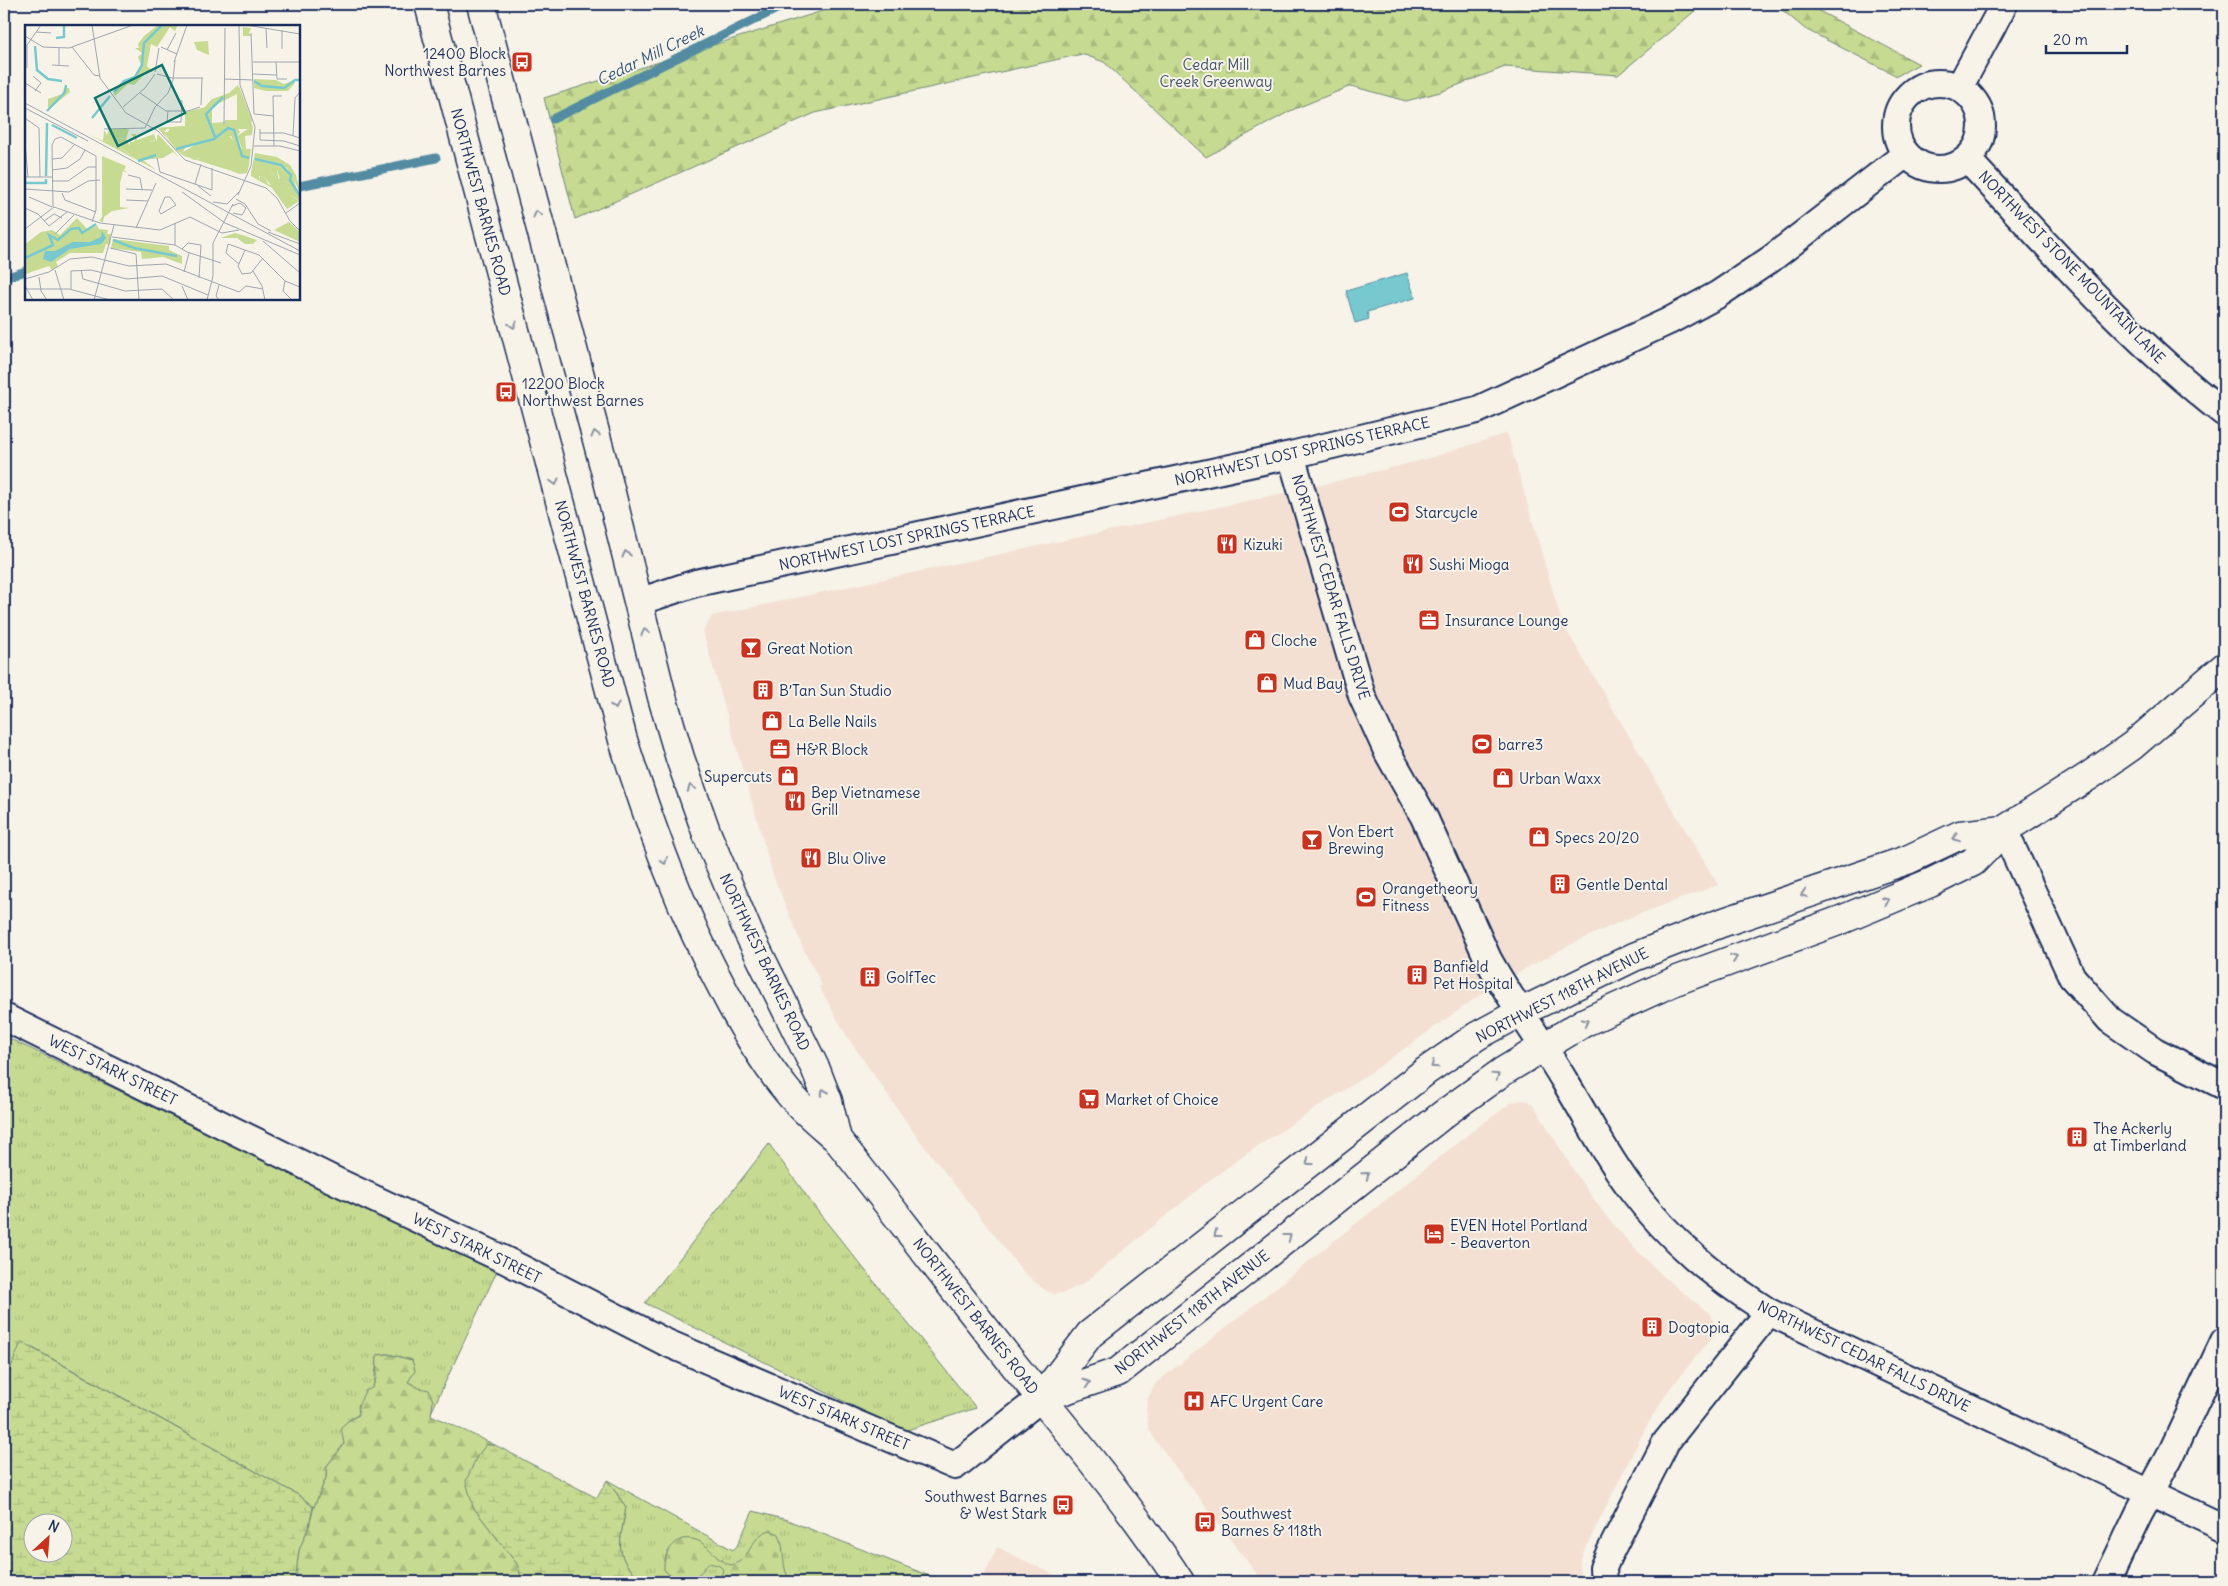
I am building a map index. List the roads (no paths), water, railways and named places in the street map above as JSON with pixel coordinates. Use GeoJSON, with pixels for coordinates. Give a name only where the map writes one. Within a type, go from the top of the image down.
{"type":"FeatureCollection","features":[{"type":"Feature","properties":{"kind":"main road","name":"NORTHWEST BARNES ROAD"},"geometry":{"type":"LineString","coordinates":[[429,4],[624,740],[648,819],[700,947],[753,1046],[784,1088],[805,1111],[837,1139],[1041,1398],[1114,1487],[1180,1582]]}},
{"type":"Feature","properties":{"kind":"main road","name":"NORTHWEST BARNES ROAD"},"geometry":{"type":"LineString","coordinates":[[481,4],[662,697],[680,758],[704,826],[748,932],[816,1070],[828,1101],[837,1139]]}},
{"type":"Feature","properties":{"kind":"main road","name":"NORTHWEST 118TH AVENUE"},"geometry":{"type":"LineString","coordinates":[[1041,1398],[1118,1372],[1437,1118],[1542,1046],[1585,1022],[1674,981],[1841,920],[1930,883],[1972,862],[2004,830],[2132,746],[2224,667]]}},
{"type":"Feature","properties":{"kind":"main road","name":"NORTHWEST 118TH AVENUE"},"geometry":{"type":"LineString","coordinates":[[1041,1398],[1090,1334],[1426,1071],[1476,1036],[1634,957],[1695,933],[1801,895],[1869,875],[1907,860],[1960,835],[2004,830]]}},
{"type":"Feature","properties":{"kind":"street"},"geometry":{"type":"LineString","coordinates":[[1959,88],[2004,4]]}},
{"type":"Feature","properties":{"kind":"street"},"geometry":{"type":"LineString","coordinates":[[1940,83],[1959,88],[1972,98],[1980,113],[1982,130],[1978,146],[1967,159],[1953,168],[1936,169],[1919,165],[1906,154],[1898,140],[1896,124],[1899,109],[1908,95],[1922,86],[1940,83]]}},
{"type":"Feature","properties":{"kind":"street","name":"NORTHWEST LOST SPRINGS TERRACE"},"geometry":{"type":"LineString","coordinates":[[638,602],[696,584],[1291,455],[1477,410],[1669,321],[1717,295],[1771,259],[1906,154]]}},
{"type":"Feature","properties":{"kind":"street","name":"NORTHWEST STONE MOUNTAIN LANE"},"geometry":{"type":"LineString","coordinates":[[1967,159],[2125,327],[2189,386],[2224,413]]}},
{"type":"Feature","properties":{"kind":"street","name":"NORTHWEST CEDAR FALLS DRIVE"},"geometry":{"type":"LineString","coordinates":[[1291,455],[1362,696],[1388,753],[1424,817],[1488,958],[1603,1148],[1632,1190],[1668,1232],[1723,1282],[1770,1312],[2224,1528]]}},
{"type":"Feature","properties":{"kind":"street"},"geometry":{"type":"LineString","coordinates":[[2004,830],[2072,977],[2110,1020],[2155,1051],[2224,1086]]}},
{"type":"Feature","properties":{"kind":"street","name":"WEST STARK STREET"},"geometry":{"type":"LineString","coordinates":[[4,1017],[336,1181],[507,1261],[665,1342],[955,1466],[1041,1398]]}},
{"type":"Feature","properties":{"kind":"street"},"geometry":{"type":"LineString","coordinates":[[1604,1582],[1604,1568],[1608,1556],[1666,1442],[1770,1312]]}},
{"type":"Feature","properties":{"kind":"street"},"geometry":{"type":"LineString","coordinates":[[2106,1582],[2169,1458],[2224,1341]]}},
{"type":"Feature","properties":{"kind":"water"},"geometry":{"type":"Polygon","coordinates":[[[1407,273],[1415,298],[1367,312],[1369,319],[1355,323],[1346,291],[1407,273]]]}},
{"type":"Feature","properties":{"kind":"waterway","name":"Cedar Mill Creek"},"geometry":{"type":"LineString","coordinates":[[553,119],[787,4]]}},
{"type":"Feature","properties":{"kind":"waterway","name":"Cedar Mill Creek"},"geometry":{"type":"LineString","coordinates":[[300,186],[436,158]]}},
{"type":"Feature","properties":{"kind":"waterway","name":"Cedar Mill Creek"},"geometry":{"type":"LineString","coordinates":[[4,278],[25,271]]}},
{"type":"Feature","properties":{"kind":"place","name":"12400 Block Northwest Barnes"},"geometry":{"type":"Point","coordinates":[522,62]}},
{"type":"Feature","properties":{"kind":"place","name":"12200 Block Northwest Barnes"},"geometry":{"type":"Point","coordinates":[506,392]}},
{"type":"Feature","properties":{"kind":"place","name":"Starcycle"},"geometry":{"type":"Point","coordinates":[1399,512]}},
{"type":"Feature","properties":{"kind":"place","name":"Kizuki"},"geometry":{"type":"Point","coordinates":[1227,544]}},
{"type":"Feature","properties":{"kind":"place","name":"Sushi Mioga"},"geometry":{"type":"Point","coordinates":[1413,564]}},
{"type":"Feature","properties":{"kind":"place","name":"Insurance Lounge"},"geometry":{"type":"Point","coordinates":[1429,620]}},
{"type":"Feature","properties":{"kind":"place","name":"Cloche"},"geometry":{"type":"Point","coordinates":[1255,640]}},
{"type":"Feature","properties":{"kind":"place","name":"Great Notion"},"geometry":{"type":"Point","coordinates":[751,648]}},
{"type":"Feature","properties":{"kind":"place","name":"Mud Bay"},"geometry":{"type":"Point","coordinates":[1267,683]}},
{"type":"Feature","properties":{"kind":"place","name":"B’Tan Sun Studio"},"geometry":{"type":"Point","coordinates":[763,690]}},
{"type":"Feature","properties":{"kind":"place","name":"La Belle Nails"},"geometry":{"type":"Point","coordinates":[772,721]}},
{"type":"Feature","properties":{"kind":"place","name":"barre3"},"geometry":{"type":"Point","coordinates":[1482,744]}},
{"type":"Feature","properties":{"kind":"place","name":"H&R Block"},"geometry":{"type":"Point","coordinates":[780,749]}},
{"type":"Feature","properties":{"kind":"place","name":"Supercuts"},"geometry":{"type":"Point","coordinates":[788,776]}},
{"type":"Feature","properties":{"kind":"place","name":"Urban Waxx"},"geometry":{"type":"Point","coordinates":[1503,778]}},
{"type":"Feature","properties":{"kind":"place","name":"Bep Vietnamese Grill"},"geometry":{"type":"Point","coordinates":[795,801]}},
{"type":"Feature","properties":{"kind":"place","name":"Specs 20/20"},"geometry":{"type":"Point","coordinates":[1539,837]}},
{"type":"Feature","properties":{"kind":"place","name":"Von Ebert Brewing"},"geometry":{"type":"Point","coordinates":[1312,840]}},
{"type":"Feature","properties":{"kind":"place","name":"Blu Olive"},"geometry":{"type":"Point","coordinates":[811,858]}},
{"type":"Feature","properties":{"kind":"place","name":"Gentle Dental"},"geometry":{"type":"Point","coordinates":[1560,884]}},
{"type":"Feature","properties":{"kind":"place","name":"Orangetheory Fitness"},"geometry":{"type":"Point","coordinates":[1366,897]}},
{"type":"Feature","properties":{"kind":"place","name":"Banfield Pet Hospital"},"geometry":{"type":"Point","coordinates":[1417,975]}},
{"type":"Feature","properties":{"kind":"place","name":"GolfTec"},"geometry":{"type":"Point","coordinates":[870,977]}},
{"type":"Feature","properties":{"kind":"place","name":"Market of Choice"},"geometry":{"type":"Point","coordinates":[1089,1099]}},
{"type":"Feature","properties":{"kind":"place","name":"The Ackerly at Timberland"},"geometry":{"type":"Point","coordinates":[2077,1137]}},
{"type":"Feature","properties":{"kind":"place","name":"EVEN Hotel Portland - Beaverton"},"geometry":{"type":"Point","coordinates":[1434,1234]}},
{"type":"Feature","properties":{"kind":"place","name":"Dogtopia"},"geometry":{"type":"Point","coordinates":[1652,1327]}},
{"type":"Feature","properties":{"kind":"place","name":"AFC Urgent Care"},"geometry":{"type":"Point","coordinates":[1194,1401]}},
{"type":"Feature","properties":{"kind":"place","name":"Southwest Barnes & West Stark"},"geometry":{"type":"Point","coordinates":[1063,1505]}},
{"type":"Feature","properties":{"kind":"place","name":"Southwest Barnes & 118th"},"geometry":{"type":"Point","coordinates":[1205,1522]}},
{"type":"Feature","properties":{"kind":"park label","name":"Cedar Mill Creek Greenway"},"geometry":{"type":"Point","coordinates":[1216,72]}}]}
